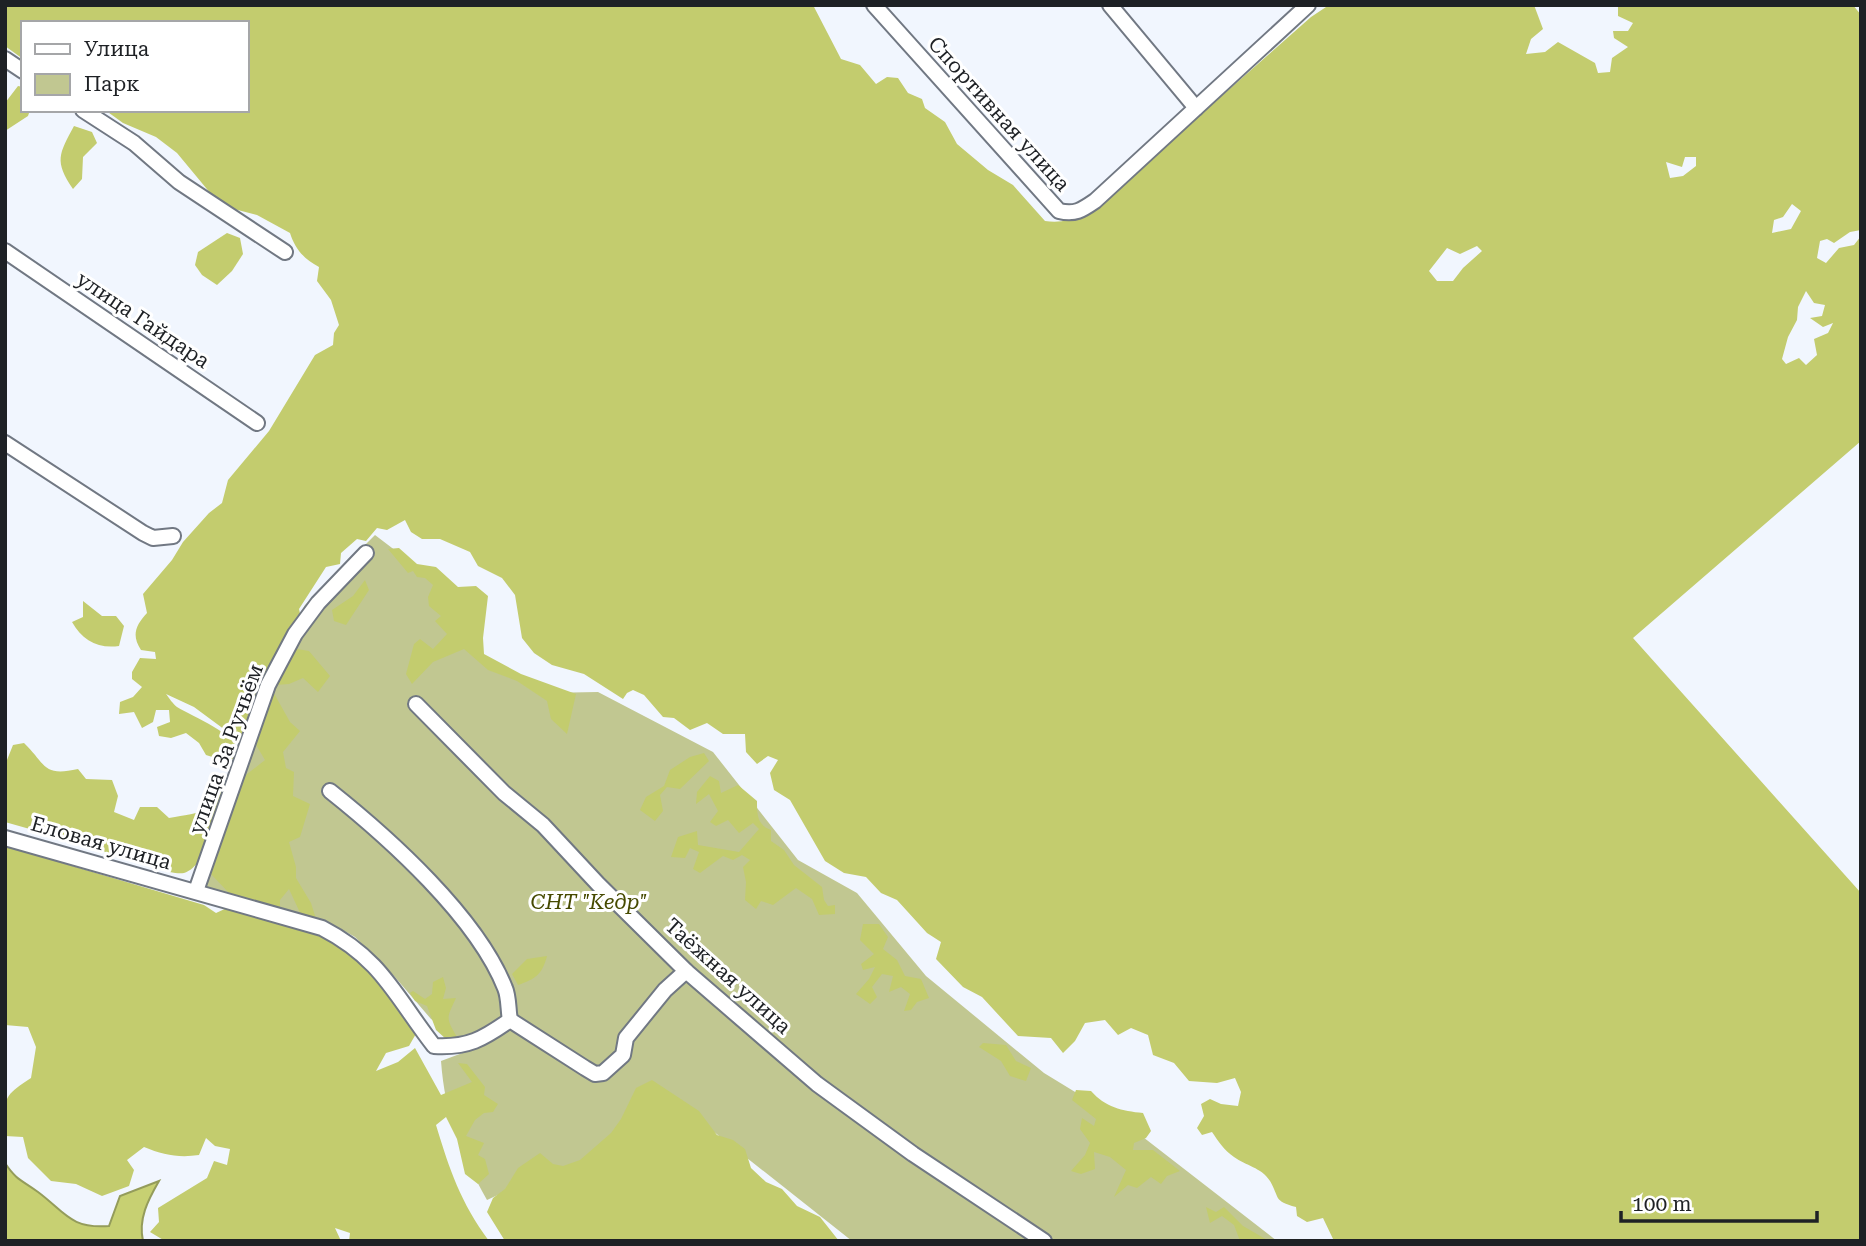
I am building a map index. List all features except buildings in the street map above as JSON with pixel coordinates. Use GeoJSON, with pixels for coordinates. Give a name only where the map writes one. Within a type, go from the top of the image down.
{"type":"FeatureCollection","features":[{"type":"Feature","properties":{"kind":"street","name":"Спортивная улица"},"geometry":{"type":"LineString","coordinates":[[874,5],[1059,211],[1069,214],[1078,212],[1095,201],[1196,108]]}},
{"type":"Feature","properties":{"kind":"street"},"geometry":{"type":"LineString","coordinates":[[1110,5],[1196,108],[1308,5]]}},
{"type":"Feature","properties":{"kind":"street"},"geometry":{"type":"LineString","coordinates":[[5,59],[21,70]]}},
{"type":"Feature","properties":{"kind":"street"},"geometry":{"type":"LineString","coordinates":[[86,112],[134,143],[179,182],[285,252]]}},
{"type":"Feature","properties":{"kind":"street","name":"улица Гайдара"},"geometry":{"type":"LineString","coordinates":[[5,251],[257,423]]}},
{"type":"Feature","properties":{"kind":"street"},"geometry":{"type":"LineString","coordinates":[[5,443],[143,533],[153,538],[173,536]]}},
{"type":"Feature","properties":{"kind":"street","name":"улица За Ручьём"},"geometry":{"type":"LineString","coordinates":[[191,889],[206,864],[268,685],[295,634],[317,603],[366,553]]}},
{"type":"Feature","properties":{"kind":"street","name":"Таёжная улица"},"geometry":{"type":"LineString","coordinates":[[416,704],[504,793],[543,825],[686,971],[817,1084],[913,1154],[1044,1241]]}},
{"type":"Feature","properties":{"kind":"street"},"geometry":{"type":"LineString","coordinates":[[330,790],[394,845],[470,929],[506,991],[510,1020],[595,1074],[603,1073],[623,1055],[626,1038],[665,990],[686,971]]}},
{"type":"Feature","properties":{"kind":"street","name":"Еловая улица"},"geometry":{"type":"LineString","coordinates":[[5,838],[288,916],[322,928],[359,950],[389,982],[434,1046],[476,1042],[510,1020]]}},
{"type":"Feature","properties":{"kind":"green space","name":"СНТ \"Кедр\""},"geometry":{"type":"Polygon","coordinates":[[[375,535],[463,602],[482,656],[543,693],[598,692],[713,752],[798,860],[857,893],[926,976],[1044,1073],[1121,1120],[1277,1241],[852,1241],[675,1101],[564,1195],[523,1183],[487,1200],[462,1150],[446,1099],[441,1061],[465,1052],[453,1034],[431,1019],[355,937],[339,928],[195,885],[265,675],[305,605],[375,535]]]}},
{"type":"Feature","properties":{"kind":"shaded area"},"geometry":{"type":"Polygon","coordinates":[[[5,5],[813,5],[841,59],[860,65],[876,84],[887,77],[898,78],[908,93],[922,99],[925,108],[945,122],[957,144],[988,170],[1013,185],[1045,221],[1054,222],[1078,216],[1107,197],[1311,17],[1329,5],[1534,5],[1543,29],[1531,39],[1526,54],[1545,52],[1558,42],[1595,63],[1598,73],[1610,72],[1612,58],[1628,47],[1614,38],[1613,31],[1628,31],[1633,23],[1618,16],[1618,5],[1853,5],[1861,15],[1861,230],[1850,232],[1834,243],[1827,239],[1820,241],[1817,258],[1826,263],[1839,248],[1854,245],[1861,236],[1861,441],[1633,638],[1861,893],[1861,1241],[1334,1241],[1323,1218],[1307,1222],[1297,1216],[1296,1207],[1280,1201],[1270,1181],[1262,1173],[1230,1154],[1212,1132],[1202,1135],[1197,1128],[1204,1116],[1201,1104],[1210,1099],[1221,1104],[1238,1106],[1241,1092],[1235,1078],[1217,1083],[1189,1081],[1174,1063],[1153,1055],[1148,1035],[1131,1028],[1118,1035],[1105,1020],[1085,1023],[1075,1041],[1063,1053],[1051,1038],[1018,1036],[982,997],[963,987],[936,959],[941,942],[927,933],[897,900],[881,893],[866,877],[844,873],[825,861],[790,800],[774,790],[770,773],[778,760],[768,756],[757,764],[746,752],[745,734],[723,734],[707,723],[690,730],[674,718],[663,717],[644,695],[633,690],[623,699],[584,674],[552,665],[534,653],[522,638],[515,595],[502,578],[478,566],[470,552],[440,539],[422,539],[411,532],[405,520],[387,530],[377,528],[366,541],[357,539],[341,553],[340,564],[326,567],[299,609],[303,627],[261,679],[261,691],[254,699],[251,718],[240,741],[194,707],[166,694],[177,707],[214,727],[231,740],[239,754],[228,762],[206,755],[199,743],[186,733],[171,738],[159,736],[157,727],[170,722],[169,710],[156,710],[153,722],[142,728],[134,712],[119,714],[120,702],[133,697],[142,687],[132,679],[132,672],[140,658],[156,659],[155,652],[141,650],[136,640],[138,626],[147,613],[143,594],[172,560],[183,542],[209,513],[222,503],[228,480],[269,431],[315,355],[333,345],[334,333],[339,325],[331,300],[317,281],[319,267],[301,253],[290,233],[257,215],[234,209],[211,194],[177,153],[156,137],[123,123],[108,112],[248,112],[248,21],[21,21],[21,58],[5,46],[5,5]],[[1685,157],[1682,167],[1666,162],[1670,178],[1683,176],[1696,166],[1696,157],[1685,157]],[[1792,204],[1783,217],[1774,220],[1772,233],[1791,229],[1801,211],[1792,204]],[[1477,246],[1460,254],[1447,248],[1429,271],[1437,281],[1453,281],[1482,251],[1477,246]],[[1806,291],[1798,307],[1797,320],[1788,337],[1782,359],[1786,364],[1799,358],[1806,365],[1817,355],[1814,339],[1828,333],[1833,323],[1823,327],[1810,318],[1822,316],[1825,305],[1814,303],[1806,291]]]}},
{"type":"Feature","properties":{"kind":"shaded area"},"geometry":{"type":"Polygon","coordinates":[[[18,86],[21,87],[21,112],[29,112],[28,116],[5,131],[5,103],[18,86]]]}},
{"type":"Feature","properties":{"kind":"shaded area"},"geometry":{"type":"Polygon","coordinates":[[[74,126],[92,132],[97,143],[83,157],[82,179],[73,189],[63,171],[61,158],[74,126]]]}},
{"type":"Feature","properties":{"kind":"shaded area"},"geometry":{"type":"Polygon","coordinates":[[[227,233],[240,238],[243,254],[232,271],[217,285],[202,275],[195,265],[198,252],[227,233]]]}},
{"type":"Feature","properties":{"kind":"shaded area"},"geometry":{"type":"Polygon","coordinates":[[[399,548],[417,564],[436,567],[458,587],[476,586],[488,596],[484,654],[521,674],[576,694],[567,734],[551,719],[547,701],[517,681],[488,670],[464,649],[433,662],[412,684],[406,674],[414,644],[420,639],[433,649],[447,634],[435,621],[441,616],[429,606],[428,597],[433,585],[425,578],[417,577],[413,571],[408,573],[388,549],[399,548]]]}},
{"type":"Feature","properties":{"kind":"shaded area"},"geometry":{"type":"Polygon","coordinates":[[[365,580],[369,590],[346,625],[334,621],[332,610],[353,596],[365,580]]]}},
{"type":"Feature","properties":{"kind":"shaded area"},"geometry":{"type":"Polygon","coordinates":[[[83,601],[102,616],[116,616],[124,626],[119,646],[104,646],[91,642],[76,628],[72,622],[83,617],[83,601]]]}},
{"type":"Feature","properties":{"kind":"shaded area"},"geometry":{"type":"Polygon","coordinates":[[[297,649],[309,651],[330,676],[318,692],[303,678],[289,684],[275,685],[285,659],[297,649]]]}},
{"type":"Feature","properties":{"kind":"shaded area"},"geometry":{"type":"Polygon","coordinates":[[[271,688],[290,722],[300,731],[283,752],[286,768],[294,772],[293,796],[310,804],[300,837],[289,842],[296,878],[311,903],[316,919],[302,917],[289,889],[280,900],[280,908],[230,894],[208,871],[220,850],[220,832],[237,782],[265,760],[249,733],[271,688]]]}},
{"type":"Feature","properties":{"kind":"shaded area"},"geometry":{"type":"Polygon","coordinates":[[[24,743],[41,763],[51,770],[78,769],[86,779],[112,780],[118,796],[114,812],[134,820],[140,807],[157,807],[169,818],[196,813],[210,801],[218,782],[225,782],[212,833],[200,859],[193,868],[184,873],[173,873],[105,852],[77,836],[65,839],[5,822],[5,765],[13,745],[24,743]]]}},
{"type":"Feature","properties":{"kind":"shaded area"},"geometry":{"type":"Polygon","coordinates":[[[704,753],[709,761],[680,789],[667,787],[660,795],[663,811],[655,821],[640,810],[646,797],[664,786],[670,770],[690,757],[704,753]]]}},
{"type":"Feature","properties":{"kind":"shaded area"},"geometry":{"type":"Polygon","coordinates":[[[710,776],[719,781],[721,793],[738,785],[757,801],[759,818],[763,825],[771,830],[771,841],[784,850],[794,865],[822,887],[828,906],[835,905],[835,914],[819,915],[812,899],[796,888],[773,905],[761,901],[756,909],[745,900],[743,867],[750,860],[742,855],[733,860],[723,856],[700,873],[693,869],[699,852],[690,848],[685,858],[671,857],[678,837],[697,831],[698,845],[739,852],[759,829],[753,823],[739,833],[728,820],[716,826],[710,822],[718,811],[709,794],[696,804],[697,792],[710,776]]]}},
{"type":"Feature","properties":{"kind":"shaded area"},"geometry":{"type":"Polygon","coordinates":[[[5,846],[204,905],[216,913],[229,907],[313,930],[344,945],[371,967],[390,998],[417,1032],[409,1046],[386,1053],[376,1071],[398,1062],[415,1048],[441,1095],[472,1082],[458,1063],[467,1064],[485,1087],[484,1095],[498,1104],[493,1112],[484,1113],[475,1120],[466,1136],[484,1143],[478,1155],[485,1159],[489,1174],[478,1184],[465,1174],[457,1139],[446,1117],[436,1125],[457,1185],[470,1212],[489,1241],[349,1241],[350,1233],[335,1228],[341,1241],[165,1241],[150,1232],[159,1222],[158,1208],[207,1178],[214,1161],[227,1165],[230,1149],[215,1146],[206,1138],[199,1155],[171,1155],[144,1147],[127,1160],[134,1170],[129,1186],[102,1196],[76,1184],[51,1181],[28,1158],[23,1137],[5,1136],[6,1101],[14,1090],[31,1078],[36,1047],[28,1027],[5,1025],[5,846]]]}},
{"type":"Feature","properties":{"kind":"shaded area"},"geometry":{"type":"Polygon","coordinates":[[[863,924],[879,924],[888,937],[883,949],[897,960],[905,976],[921,979],[929,998],[917,1002],[911,1010],[904,1011],[910,994],[901,987],[889,992],[893,976],[882,974],[872,987],[877,997],[870,1004],[856,994],[875,967],[863,970],[861,964],[874,954],[860,940],[863,924]]]}},
{"type":"Feature","properties":{"kind":"shaded area"},"geometry":{"type":"Polygon","coordinates":[[[547,956],[537,975],[518,985],[512,974],[527,959],[547,956]]]}},
{"type":"Feature","properties":{"kind":"shaded area"},"geometry":{"type":"Polygon","coordinates":[[[443,977],[446,988],[443,999],[456,998],[449,1017],[457,1037],[446,1039],[436,1030],[427,1006],[415,1001],[410,993],[413,991],[425,999],[432,994],[433,982],[443,977]]]}},
{"type":"Feature","properties":{"kind":"shaded area"},"geometry":{"type":"Polygon","coordinates":[[[983,1043],[1006,1045],[1016,1061],[1031,1068],[1026,1081],[1010,1076],[1001,1061],[979,1047],[983,1043]]]}},
{"type":"Feature","properties":{"kind":"shaded area"},"geometry":{"type":"Polygon","coordinates":[[[652,1080],[699,1111],[717,1135],[733,1140],[745,1149],[751,1168],[766,1182],[782,1189],[797,1206],[820,1217],[839,1241],[505,1241],[487,1212],[493,1198],[505,1189],[518,1168],[540,1153],[553,1164],[563,1166],[580,1160],[611,1133],[636,1088],[652,1080]]]}},
{"type":"Feature","properties":{"kind":"shaded area"},"geometry":{"type":"Polygon","coordinates":[[[1076,1090],[1091,1091],[1114,1107],[1143,1113],[1151,1131],[1146,1138],[1134,1143],[1133,1150],[1153,1150],[1180,1171],[1167,1176],[1161,1184],[1151,1177],[1137,1188],[1128,1185],[1114,1197],[1126,1170],[1110,1157],[1094,1152],[1095,1169],[1081,1174],[1071,1171],[1085,1155],[1090,1143],[1080,1129],[1082,1118],[1094,1126],[1096,1119],[1072,1100],[1076,1090]]]}},
{"type":"Feature","properties":{"kind":"shaded area"},"geometry":{"type":"Polygon","coordinates":[[[5,1163],[16,1177],[69,1218],[85,1225],[109,1226],[120,1196],[159,1181],[143,1217],[143,1241],[5,1241],[5,1163]]]}},
{"type":"Feature","properties":{"kind":"shaded area"},"geometry":{"type":"Polygon","coordinates":[[[1206,1207],[1216,1212],[1224,1207],[1243,1226],[1269,1241],[1240,1241],[1234,1225],[1222,1216],[1210,1223],[1206,1207]]]}}]}
